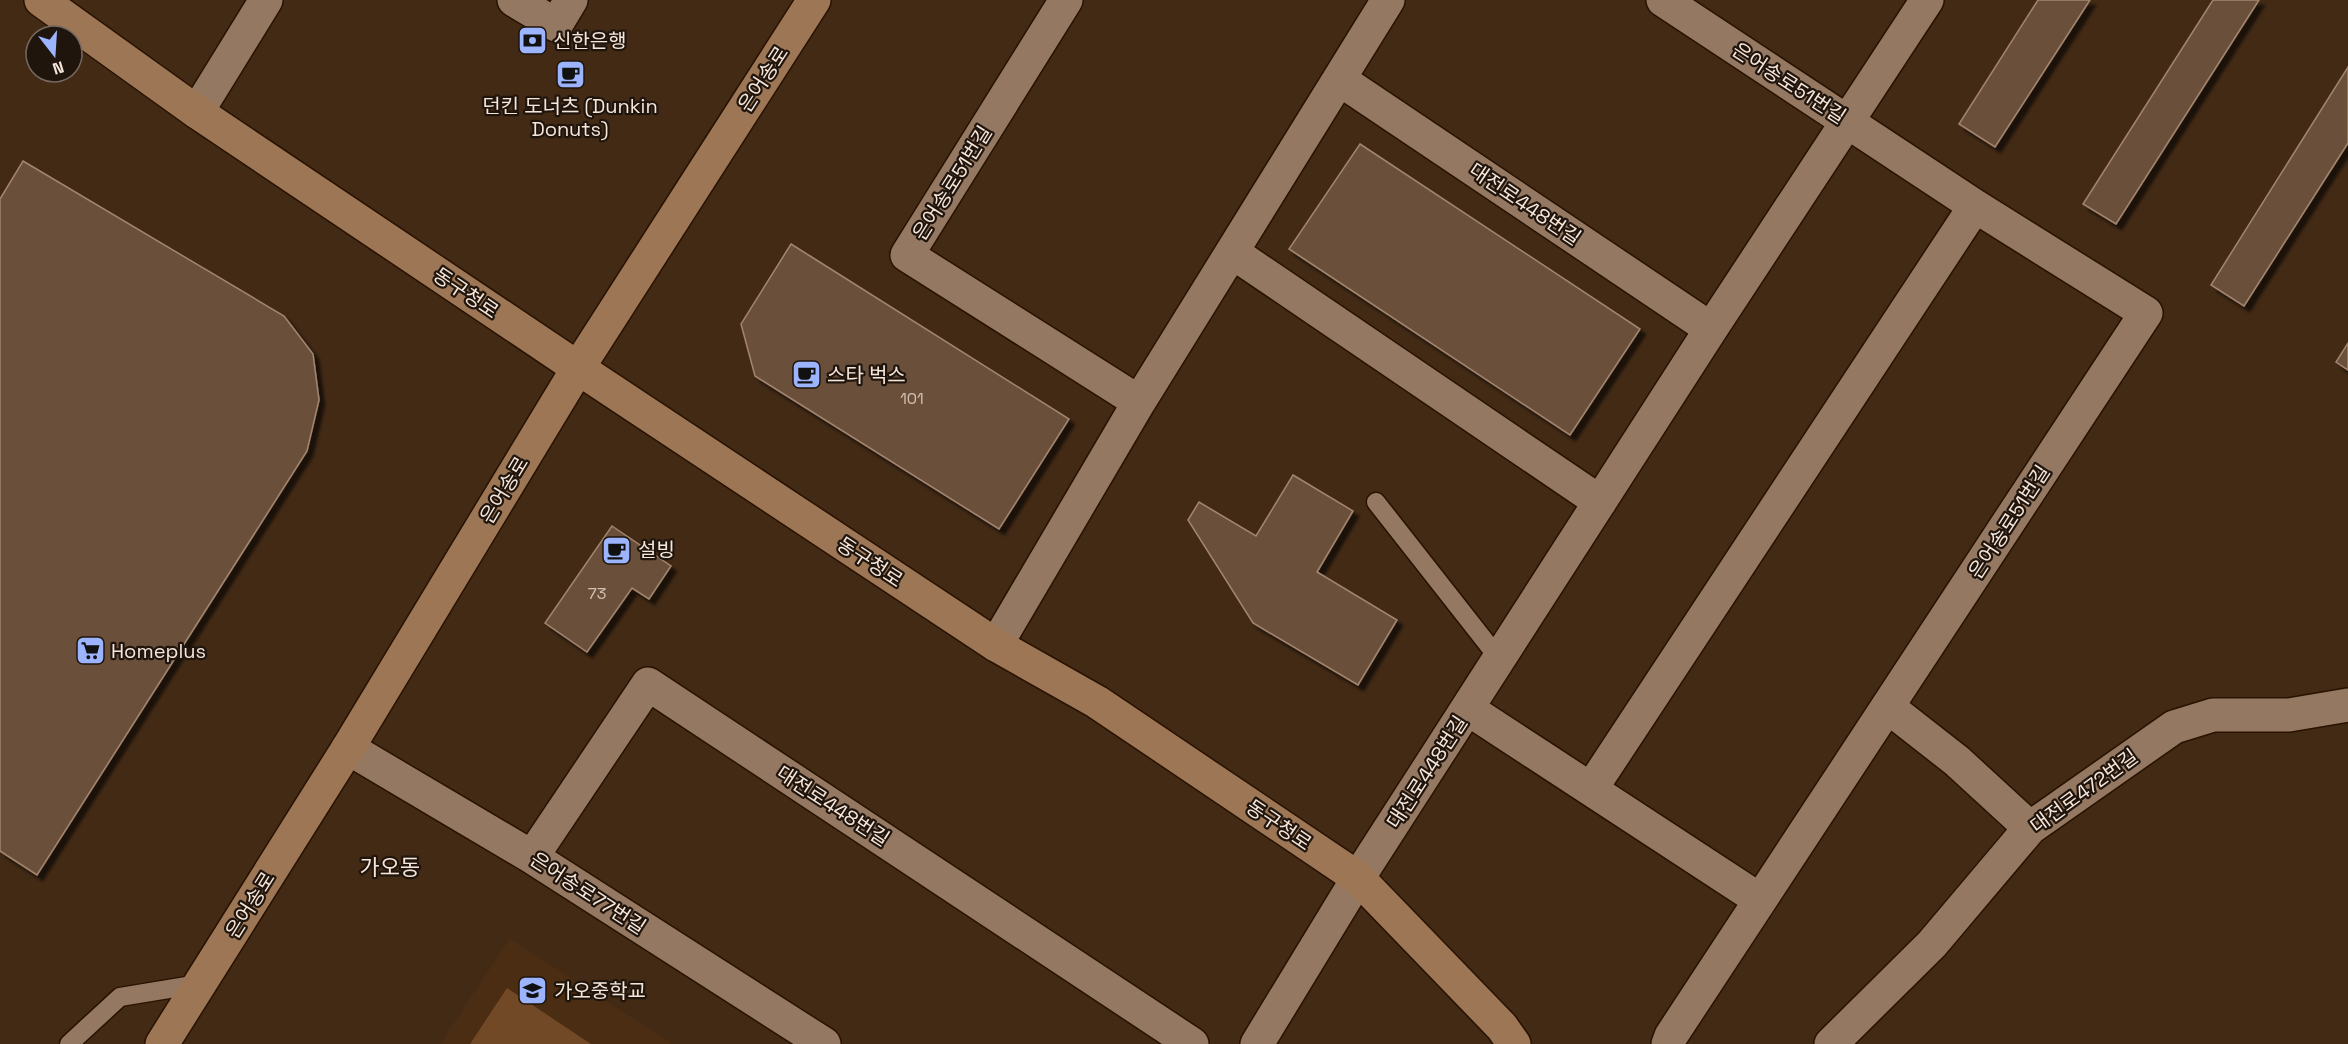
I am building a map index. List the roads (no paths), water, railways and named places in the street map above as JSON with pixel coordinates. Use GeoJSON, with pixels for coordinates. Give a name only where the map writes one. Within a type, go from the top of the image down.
{"type":"FeatureCollection","features":[{"type":"Feature","properties":{"kind":"main road","name":"동구청로"},"geometry":{"type":"LineString","coordinates":[[41,0],[197,112],[578,368],[996,645],[1097,702],[1358,878],[1502,1027],[1514,1044]]}},
{"type":"Feature","properties":{"kind":"main road","name":"은어송로"},"geometry":{"type":"LineString","coordinates":[[162,1044],[348,748],[578,368],[814,0]]}},
{"type":"Feature","properties":{"kind":"street"},"geometry":{"type":"LineString","coordinates":[[197,112],[266,0]]}},
{"type":"Feature","properties":{"kind":"street"},"geometry":{"type":"LineString","coordinates":[[514,0],[556,25],[571,0]]}},
{"type":"Feature","properties":{"kind":"street","name":"은어송로51번길"},"geometry":{"type":"LineString","coordinates":[[1066,0],[907,255],[1138,402]]}},
{"type":"Feature","properties":{"kind":"street"},"geometry":{"type":"LineString","coordinates":[[996,645],[1138,402],[1388,0]]}},
{"type":"Feature","properties":{"kind":"street","name":"은어송로51번길"},"geometry":{"type":"LineString","coordinates":[[1663,0],[1975,206],[2146,313],[1671,1036],[1668,1044]]}},
{"type":"Feature","properties":{"kind":"street","name":"대전로448번길"},"geometry":{"type":"LineString","coordinates":[[1257,1044],[1358,878],[1927,0]]}},
{"type":"Feature","properties":{"kind":"street","name":"대전로448번길"},"geometry":{"type":"LineString","coordinates":[[1339,79],[1712,329]]}},
{"type":"Feature","properties":{"kind":"street"},"geometry":{"type":"LineString","coordinates":[[1591,789],[1975,206]]}},
{"type":"Feature","properties":{"kind":"street"},"geometry":{"type":"LineString","coordinates":[[1232,252],[1600,502]]}},
{"type":"Feature","properties":{"kind":"street","name":"대전로448번길"},"geometry":{"type":"LineString","coordinates":[[532,857],[648,684],[1192,1044]]}},
{"type":"Feature","properties":{"kind":"street","name":"대전로472번길"},"geometry":{"type":"LineString","coordinates":[[1831,1044],[1932,944],[2030,828],[2174,727],[2213,715],[2289,716],[2348,705]]}},
{"type":"Feature","properties":{"kind":"street"},"geometry":{"type":"LineString","coordinates":[[1888,707],[1957,761],[2030,828]]}},
{"type":"Feature","properties":{"kind":"street"},"geometry":{"type":"LineString","coordinates":[[1468,709],[1760,900]]}},
{"type":"Feature","properties":{"kind":"street","name":"은어송로77번길"},"geometry":{"type":"LineString","coordinates":[[348,748],[532,857],[824,1044]]}},
{"type":"Feature","properties":{"kind":"lane"},"geometry":{"type":"LineString","coordinates":[[1376,502],[1500,660]]}},
{"type":"Feature","properties":{"kind":"lane"},"geometry":{"type":"LineString","coordinates":[[69,1044],[120,997],[199,984]]}},
{"type":"Feature","properties":{"kind":"place","name":"신한은행"},"geometry":{"type":"Point","coordinates":[532,41]}},
{"type":"Feature","properties":{"kind":"place","name":"던킨 도너츠 (Dunkin Donuts)"},"geometry":{"type":"Point","coordinates":[570,75]}},
{"type":"Feature","properties":{"kind":"place","name":"스타 벅스"},"geometry":{"type":"Point","coordinates":[806,375]}},
{"type":"Feature","properties":{"kind":"place","name":"설빙"},"geometry":{"type":"Point","coordinates":[617,550]}},
{"type":"Feature","properties":{"kind":"place","name":"Homeplus"},"geometry":{"type":"Point","coordinates":[90,651]}},
{"type":"Feature","properties":{"kind":"place","name":"가오중학교"},"geometry":{"type":"Point","coordinates":[533,991]}},
{"type":"Feature","properties":{"kind":"district","name":"가오동"},"geometry":{"type":"Point","coordinates":[390,867]}}]}
